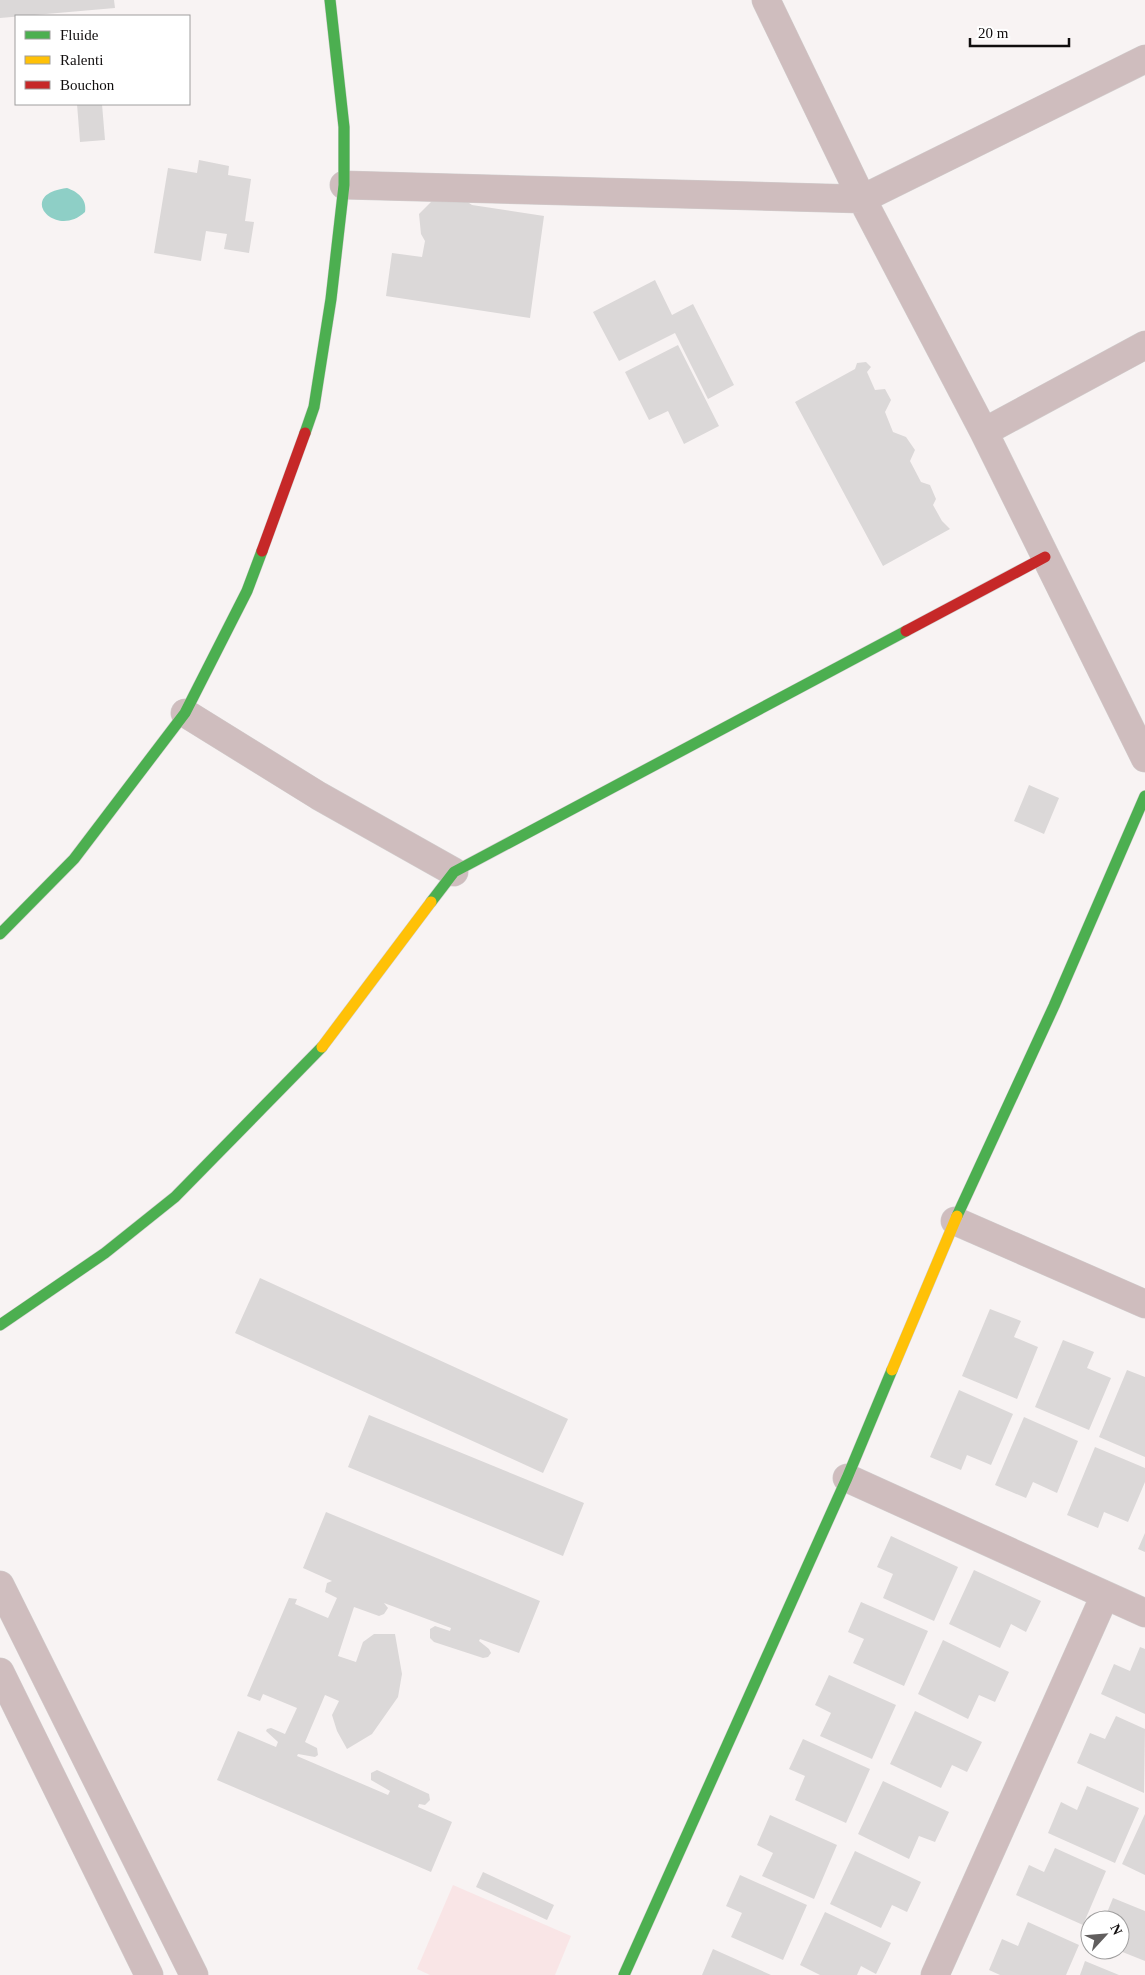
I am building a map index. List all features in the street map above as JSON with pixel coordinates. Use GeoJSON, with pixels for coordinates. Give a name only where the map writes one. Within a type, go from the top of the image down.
{"type":"FeatureCollection","features":[{"type":"Feature","properties":{"kind":"street"},"geometry":{"type":"LineString","coordinates":[[0,934],[74,859],[185,713],[246,591],[297,458],[314,407],[331,299],[344,185],[344,128],[330,0]]}},
{"type":"Feature","properties":{"kind":"street"},"geometry":{"type":"LineString","coordinates":[[766,0],[862,199],[984,432],[1145,758]]}},
{"type":"Feature","properties":{"kind":"street"},"geometry":{"type":"LineString","coordinates":[[344,185],[862,199],[1145,59]]}},
{"type":"Feature","properties":{"kind":"street"},"geometry":{"type":"LineString","coordinates":[[984,432],[1144,347]]}},
{"type":"Feature","properties":{"kind":"street"},"geometry":{"type":"LineString","coordinates":[[0,1325],[105,1253],[175,1197],[325,1044],[454,872],[1045,557]]}},
{"type":"Feature","properties":{"kind":"street"},"geometry":{"type":"LineString","coordinates":[[185,713],[319,796],[454,872]]}},
{"type":"Feature","properties":{"kind":"street"},"geometry":{"type":"LineString","coordinates":[[624,1975],[847,1478],[955,1221],[1054,1006],[1145,796]]}},
{"type":"Feature","properties":{"kind":"street"},"geometry":{"type":"LineString","coordinates":[[955,1221],[1145,1304]]}},
{"type":"Feature","properties":{"kind":"street"},"geometry":{"type":"LineString","coordinates":[[847,1478],[1145,1613]]}},
{"type":"Feature","properties":{"kind":"street"},"geometry":{"type":"LineString","coordinates":[[0,1585],[194,1975]]}},
{"type":"Feature","properties":{"kind":"street"},"geometry":{"type":"LineString","coordinates":[[935,1975],[1105,1595]]}},
{"type":"Feature","properties":{"kind":"street"},"geometry":{"type":"LineString","coordinates":[[0,1672],[149,1975]]}},
{"type":"Feature","properties":{"kind":"shaded area"},"geometry":{"type":"Polygon","coordinates":[[[453,1885],[571,1936],[555,1975],[430,1975],[417,1969],[453,1885]]]}},
{"type":"Feature","properties":{"kind":"water"},"geometry":{"type":"Polygon","coordinates":[[[67,188],[81,197],[85,203],[85,212],[73,219],[62,221],[52,218],[45,213],[42,206],[44,198],[52,192],[67,188]]]}},
{"type":"Feature","properties":{"kind":"building"},"geometry":{"type":"Polygon","coordinates":[[[0,0],[114,0],[115,8],[15,15],[15,17],[0,18],[0,0]]]}},
{"type":"Feature","properties":{"kind":"building"},"geometry":{"type":"Polygon","coordinates":[[[77,105],[102,105],[105,140],[80,142],[77,105]]]}},
{"type":"Feature","properties":{"kind":"building"},"geometry":{"type":"Polygon","coordinates":[[[199,160],[229,166],[228,175],[251,179],[245,221],[254,222],[249,253],[224,249],[227,234],[206,231],[201,261],[154,253],[168,168],[197,173],[199,160]]]}},
{"type":"Feature","properties":{"kind":"building"},"geometry":{"type":"Polygon","coordinates":[[[457,195],[472,205],[544,216],[530,318],[386,296],[392,253],[422,257],[425,241],[421,234],[419,214],[437,196],[457,195]]]}},
{"type":"Feature","properties":{"kind":"building"},"geometry":{"type":"Polygon","coordinates":[[[655,280],[672,315],[693,304],[734,385],[708,399],[675,333],[619,361],[593,312],[655,280]]]}},
{"type":"Feature","properties":{"kind":"building"},"geometry":{"type":"Polygon","coordinates":[[[678,345],[719,426],[684,444],[668,411],[649,420],[625,372],[678,345]]]}},
{"type":"Feature","properties":{"kind":"building"},"geometry":{"type":"Polygon","coordinates":[[[866,362],[871,367],[867,372],[875,390],[885,389],[891,400],[885,412],[893,432],[906,437],[915,450],[910,461],[921,482],[930,485],[936,499],[933,505],[942,521],[950,529],[883,566],[795,402],[855,369],[857,363],[866,362]]]}},
{"type":"Feature","properties":{"kind":"building"},"geometry":{"type":"Polygon","coordinates":[[[1029,785],[1059,798],[1044,834],[1014,821],[1029,785]]]}},
{"type":"Feature","properties":{"kind":"building"},"geometry":{"type":"Polygon","coordinates":[[[260,1278],[568,1419],[543,1473],[235,1333],[260,1278]]]}},
{"type":"Feature","properties":{"kind":"building"},"geometry":{"type":"Polygon","coordinates":[[[990,1309],[1021,1321],[1014,1337],[1038,1347],[1017,1399],[962,1376],[990,1309]]]}},
{"type":"Feature","properties":{"kind":"building"},"geometry":{"type":"Polygon","coordinates":[[[1063,1340],[1094,1352],[1087,1368],[1111,1378],[1089,1430],[1035,1407],[1063,1340]]]}},
{"type":"Feature","properties":{"kind":"building"},"geometry":{"type":"Polygon","coordinates":[[[1127,1370],[1145,1377],[1145,1457],[1099,1437],[1127,1370]]]}},
{"type":"Feature","properties":{"kind":"building"},"geometry":{"type":"Polygon","coordinates":[[[959,1390],[1013,1414],[991,1465],[967,1455],[961,1470],[930,1457],[959,1390]]]}},
{"type":"Feature","properties":{"kind":"building"},"geometry":{"type":"Polygon","coordinates":[[[369,1415],[584,1503],[563,1556],[348,1467],[369,1415]]]}},
{"type":"Feature","properties":{"kind":"building"},"geometry":{"type":"Polygon","coordinates":[[[1024,1417],[1078,1441],[1057,1493],[1033,1482],[1026,1498],[995,1485],[1024,1417]]]}},
{"type":"Feature","properties":{"kind":"building"},"geometry":{"type":"Polygon","coordinates":[[[1095,1447],[1145,1468],[1145,1482],[1128,1522],[1104,1512],[1098,1528],[1067,1515],[1095,1447]]]}},
{"type":"Feature","properties":{"kind":"building"},"geometry":{"type":"Polygon","coordinates":[[[326,1512],[540,1601],[519,1653],[480,1639],[479,1641],[491,1653],[488,1657],[483,1658],[434,1642],[430,1638],[430,1629],[435,1626],[450,1631],[451,1628],[384,1603],[388,1608],[384,1614],[379,1616],[354,1607],[338,1656],[356,1662],[363,1642],[374,1634],[395,1634],[402,1674],[398,1697],[372,1734],[347,1749],[337,1731],[332,1715],[339,1701],[325,1695],[305,1742],[317,1748],[318,1755],[315,1757],[298,1754],[297,1756],[388,1795],[390,1791],[371,1780],[371,1773],[377,1770],[429,1794],[430,1800],[425,1805],[419,1804],[418,1807],[452,1822],[431,1872],[217,1780],[238,1731],[276,1747],[278,1742],[266,1731],[267,1729],[271,1728],[285,1734],[297,1708],[263,1694],[260,1701],[247,1696],[289,1598],[297,1599],[295,1604],[328,1618],[337,1598],[325,1592],[327,1583],[332,1581],[303,1568],[326,1512]]]}},
{"type":"Feature","properties":{"kind":"building"},"geometry":{"type":"Polygon","coordinates":[[[1145,1533],[1145,1552],[1138,1549],[1145,1533]]]}},
{"type":"Feature","properties":{"kind":"building"},"geometry":{"type":"Polygon","coordinates":[[[891,1536],[958,1567],[934,1621],[883,1598],[893,1574],[877,1567],[891,1536]]]}},
{"type":"Feature","properties":{"kind":"building"},"geometry":{"type":"Polygon","coordinates":[[[974,1570],[1041,1601],[1026,1632],[1011,1624],[1000,1648],[949,1624],[974,1570]]]}},
{"type":"Feature","properties":{"kind":"building"},"geometry":{"type":"Polygon","coordinates":[[[861,1602],[928,1631],[904,1686],[853,1663],[864,1639],[848,1632],[861,1602]]]}},
{"type":"Feature","properties":{"kind":"building"},"geometry":{"type":"Polygon","coordinates":[[[943,1640],[1009,1672],[995,1702],[979,1695],[968,1719],[918,1694],[943,1640]]]}},
{"type":"Feature","properties":{"kind":"building"},"geometry":{"type":"Polygon","coordinates":[[[1140,1647],[1145,1649],[1145,1714],[1101,1694],[1114,1664],[1130,1671],[1140,1647]]]}},
{"type":"Feature","properties":{"kind":"building"},"geometry":{"type":"Polygon","coordinates":[[[829,1675],[896,1705],[872,1759],[820,1736],[831,1713],[815,1705],[829,1675]]]}},
{"type":"Feature","properties":{"kind":"building"},"geometry":{"type":"Polygon","coordinates":[[[915,1711],[982,1742],[967,1772],[952,1765],[941,1788],[890,1764],[915,1711]]]}},
{"type":"Feature","properties":{"kind":"building"},"geometry":{"type":"Polygon","coordinates":[[[1116,1716],[1145,1729],[1144,1793],[1077,1763],[1090,1733],[1105,1739],[1116,1716]]]}},
{"type":"Feature","properties":{"kind":"building"},"geometry":{"type":"Polygon","coordinates":[[[803,1739],[870,1769],[846,1823],[795,1800],[805,1776],[789,1769],[803,1739]]]}},
{"type":"Feature","properties":{"kind":"building"},"geometry":{"type":"Polygon","coordinates":[[[883,1781],[949,1812],[935,1842],[919,1836],[909,1859],[858,1834],[883,1781]]]}},
{"type":"Feature","properties":{"kind":"building"},"geometry":{"type":"Polygon","coordinates":[[[1087,1786],[1139,1808],[1115,1863],[1048,1833],[1061,1802],[1077,1810],[1087,1786]]]}},
{"type":"Feature","properties":{"kind":"building"},"geometry":{"type":"Polygon","coordinates":[[[1145,1814],[1145,1875],[1122,1864],[1145,1814]]]}},
{"type":"Feature","properties":{"kind":"building"},"geometry":{"type":"Polygon","coordinates":[[[770,1815],[837,1845],[814,1899],[762,1876],[773,1853],[757,1845],[770,1815]]]}},
{"type":"Feature","properties":{"kind":"building"},"geometry":{"type":"Polygon","coordinates":[[[1055,1848],[1106,1871],[1089,1910],[1080,1910],[1080,1924],[1016,1895],[1029,1865],[1044,1872],[1055,1848]]]}},
{"type":"Feature","properties":{"kind":"building"},"geometry":{"type":"Polygon","coordinates":[[[855,1851],[921,1882],[907,1912],[892,1905],[881,1928],[830,1904],[855,1851]]]}},
{"type":"Feature","properties":{"kind":"building"},"geometry":{"type":"Polygon","coordinates":[[[483,1872],[554,1905],[547,1920],[476,1887],[483,1872]]]}},
{"type":"Feature","properties":{"kind":"building"},"geometry":{"type":"Polygon","coordinates":[[[740,1875],[807,1905],[783,1960],[731,1937],[742,1913],[726,1906],[740,1875]]]}},
{"type":"Feature","properties":{"kind":"building"},"geometry":{"type":"Polygon","coordinates":[[[1113,1898],[1145,1911],[1145,1961],[1130,1955],[1130,1910],[1108,1910],[1113,1898]]]}},
{"type":"Feature","properties":{"kind":"building"},"geometry":{"type":"Polygon","coordinates":[[[825,1912],[891,1943],[876,1974],[861,1966],[857,1975],[820,1975],[800,1965],[825,1912]]]}},
{"type":"Feature","properties":{"kind":"building"},"geometry":{"type":"Polygon","coordinates":[[[1028,1922],[1079,1945],[1066,1975],[1000,1975],[989,1970],[1002,1939],[1018,1946],[1028,1922]]]}},
{"type":"Feature","properties":{"kind":"building"},"geometry":{"type":"Polygon","coordinates":[[[713,1949],[771,1975],[702,1975],[713,1949]]]}},
{"type":"Feature","properties":{"kind":"building"},"geometry":{"type":"Polygon","coordinates":[[[1085,1961],[1119,1975],[1080,1975],[1085,1961]]]}},
{"type":"Feature","properties":{"kind":"traffic: fast"},"geometry":{"type":"LineString","coordinates":[[305,433],[314,407],[331,299],[344,185],[344,127],[330,0]]}},
{"type":"Feature","properties":{"kind":"traffic: fast"},"geometry":{"type":"LineString","coordinates":[[0,934],[74,859],[185,713],[247,591],[262,551]]}},
{"type":"Feature","properties":{"kind":"traffic: fast"},"geometry":{"type":"LineString","coordinates":[[431,902],[454,872],[906,631]]}},
{"type":"Feature","properties":{"kind":"traffic: fast"},"geometry":{"type":"LineString","coordinates":[[957,1216],[1054,1006],[1145,796]]}},
{"type":"Feature","properties":{"kind":"traffic: fast"},"geometry":{"type":"LineString","coordinates":[[0,1325],[105,1253],[175,1197],[322,1047]]}},
{"type":"Feature","properties":{"kind":"traffic: fast"},"geometry":{"type":"LineString","coordinates":[[624,1975],[847,1478],[892,1370]]}},
{"type":"Feature","properties":{"kind":"traffic: slow"},"geometry":{"type":"LineString","coordinates":[[322,1047],[431,902]]}},
{"type":"Feature","properties":{"kind":"traffic: slow"},"geometry":{"type":"LineString","coordinates":[[892,1370],[957,1216]]}},
{"type":"Feature","properties":{"kind":"traffic: jam"},"geometry":{"type":"LineString","coordinates":[[262,551],[305,433]]}},
{"type":"Feature","properties":{"kind":"traffic: jam"},"geometry":{"type":"LineString","coordinates":[[906,631],[1045,557]]}}]}
